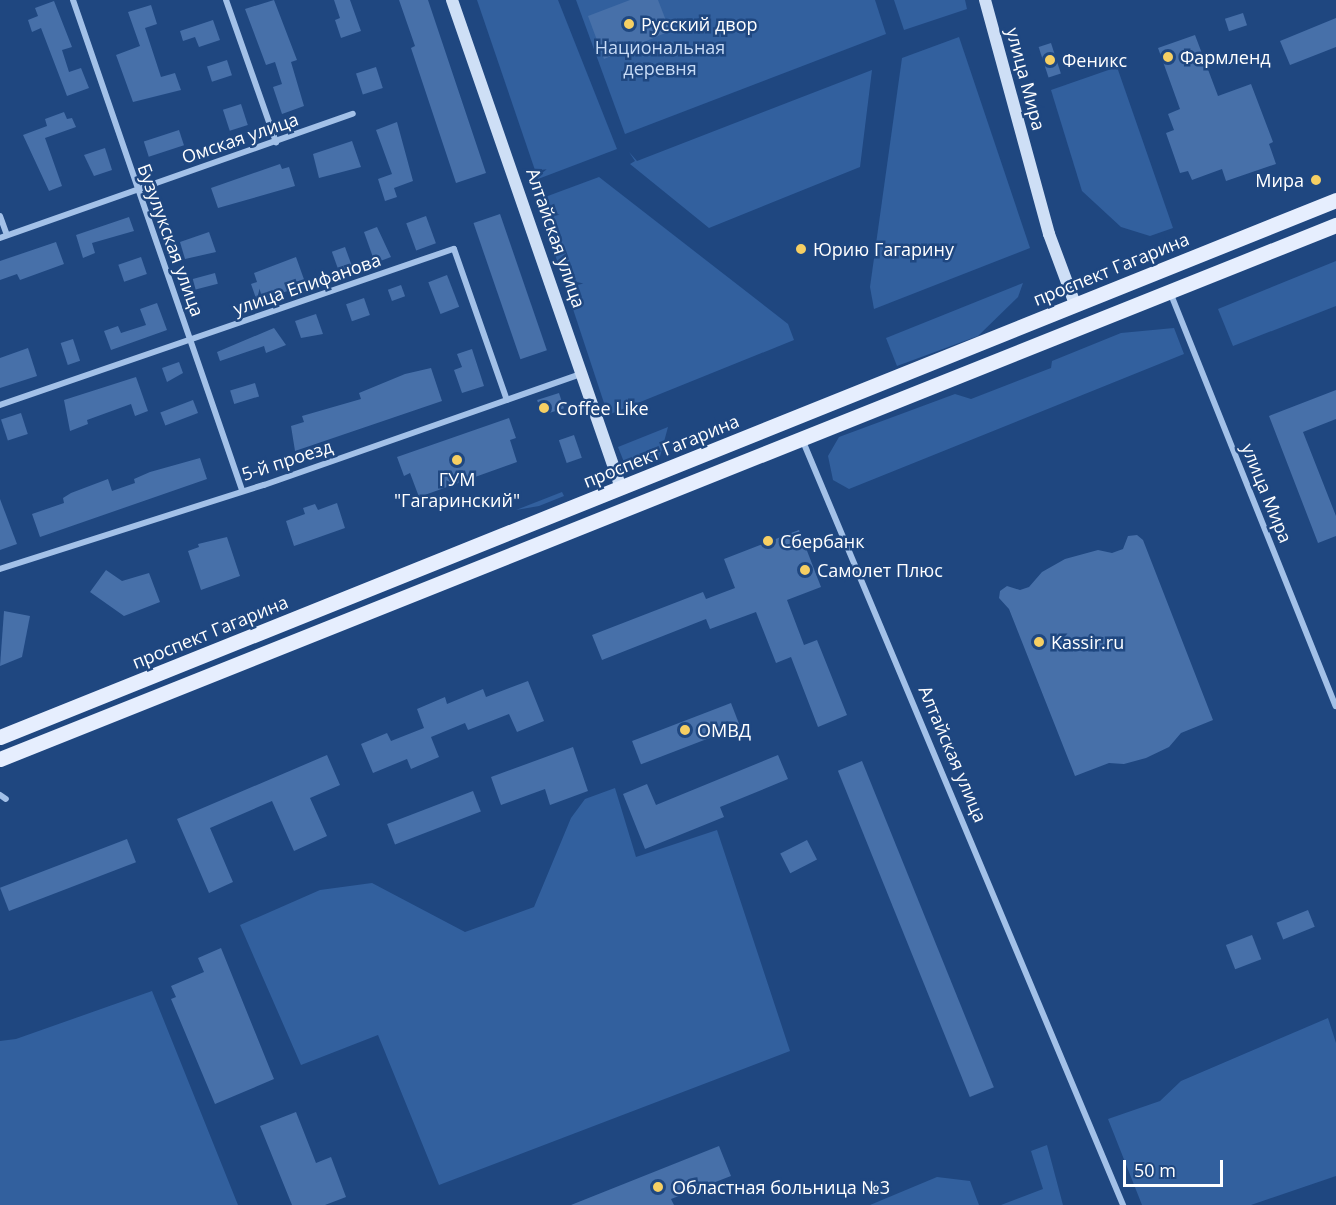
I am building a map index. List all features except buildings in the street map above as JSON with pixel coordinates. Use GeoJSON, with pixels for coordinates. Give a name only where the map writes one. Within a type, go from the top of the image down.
{"type":"FeatureCollection","features":[{"type":"Feature","properties":{"kind":"main road","name":"проспект Гагарина"},"geometry":{"type":"LineString","coordinates":[[0,737],[1336,200]]}},
{"type":"Feature","properties":{"kind":"main road"},"geometry":{"type":"LineString","coordinates":[[0,759],[801,436],[1336,225]]}},
{"type":"Feature","properties":{"kind":"main road"},"geometry":{"type":"LineString","coordinates":[[1075,304],[1083,325]]}},
{"type":"Feature","properties":{"kind":"main road","name":"Алтайская улица"},"geometry":{"type":"LineString","coordinates":[[794,417],[801,436]]}},
{"type":"Feature","properties":{"kind":"main road"},"geometry":{"type":"LineString","coordinates":[[621,488],[628,506]]}},
{"type":"Feature","properties":{"kind":"street","name":"Бузулукская улица"},"geometry":{"type":"LineString","coordinates":[[73,0],[136,189],[192,341],[242,490]]}},
{"type":"Feature","properties":{"kind":"street"},"geometry":{"type":"LineString","coordinates":[[226,0],[276,142]]}},
{"type":"Feature","properties":{"kind":"street","name":"Алтайская улица"},"geometry":{"type":"LineString","coordinates":[[452,0],[621,488]]}},
{"type":"Feature","properties":{"kind":"street","name":"улица Мира"},"geometry":{"type":"LineString","coordinates":[[985,0],[1049,234],[1075,304]]}},
{"type":"Feature","properties":{"kind":"street","name":"Омская улица"},"geometry":{"type":"LineString","coordinates":[[3,236],[353,114]]}},
{"type":"Feature","properties":{"kind":"street"},"geometry":{"type":"LineString","coordinates":[[0,216],[3,236]]}},
{"type":"Feature","properties":{"kind":"street","name":"улица Епифанова"},"geometry":{"type":"LineString","coordinates":[[0,405],[192,341],[454,249],[507,400]]}},
{"type":"Feature","properties":{"kind":"street","name":"улица Мира"},"geometry":{"type":"LineString","coordinates":[[1169,291],[1336,706]]}},
{"type":"Feature","properties":{"kind":"street","name":"5-й проезд"},"geometry":{"type":"LineString","coordinates":[[0,569],[242,490],[581,374]]}},
{"type":"Feature","properties":{"kind":"street","name":"Алтайская улица"},"geometry":{"type":"LineString","coordinates":[[801,436],[1123,1205]]}},
{"type":"Feature","properties":{"kind":"street"},"geometry":{"type":"LineString","coordinates":[[0,795],[6,799],[0,802]]}},
{"type":"Feature","properties":{"kind":"green space"},"geometry":{"type":"Polygon","coordinates":[[[477,0],[558,0],[617,149],[538,179],[477,0]]]}},
{"type":"Feature","properties":{"kind":"green space","name":"Национальная деревня"},"geometry":{"type":"Polygon","coordinates":[[[576,0],[875,0],[886,34],[625,134],[576,0]]]}},
{"type":"Feature","properties":{"kind":"green space"},"geometry":{"type":"Polygon","coordinates":[[[894,0],[965,0],[967,9],[904,30],[894,0]]]}},
{"type":"Feature","properties":{"kind":"green space"},"geometry":{"type":"Polygon","coordinates":[[[959,37],[1030,248],[874,309],[870,287],[902,58],[959,37]]]}},
{"type":"Feature","properties":{"kind":"green space"},"geometry":{"type":"Polygon","coordinates":[[[1117,67],[1173,228],[1150,236],[1121,227],[1082,191],[1051,90],[1117,67]]]}},
{"type":"Feature","properties":{"kind":"green space"},"geometry":{"type":"Polygon","coordinates":[[[872,70],[860,167],[709,228],[630,164],[635,161],[629,152],[637,161],[872,70]]]}},
{"type":"Feature","properties":{"kind":"green space"},"geometry":{"type":"Polygon","coordinates":[[[599,177],[788,324],[794,340],[608,415],[537,200],[599,177]]]}},
{"type":"Feature","properties":{"kind":"green space"},"geometry":{"type":"Polygon","coordinates":[[[1336,261],[1336,306],[1233,346],[1218,309],[1336,261]]]}},
{"type":"Feature","properties":{"kind":"green space"},"geometry":{"type":"Polygon","coordinates":[[[1023,283],[1018,297],[978,336],[897,366],[886,338],[1023,283]]]}},
{"type":"Feature","properties":{"kind":"green space"},"geometry":{"type":"Polygon","coordinates":[[[1174,328],[1184,354],[849,489],[833,480],[828,456],[839,437],[955,394],[971,399],[1051,368],[1052,361],[1121,333],[1174,328]]]}},
{"type":"Feature","properties":{"kind":"green space"},"geometry":{"type":"Polygon","coordinates":[[[668,427],[659,460],[637,469],[624,462],[618,447],[668,427]]]}},
{"type":"Feature","properties":{"kind":"green space"},"geometry":{"type":"Polygon","coordinates":[[[562,492],[564,496],[539,506],[516,510],[562,492]]]}},
{"type":"Feature","properties":{"kind":"green space"},"geometry":{"type":"Polygon","coordinates":[[[615,788],[636,857],[717,830],[790,1051],[439,1185],[378,1035],[301,1065],[240,925],[320,890],[372,883],[465,932],[534,907],[571,818],[585,799],[615,788]]]}},
{"type":"Feature","properties":{"kind":"green space"},"geometry":{"type":"Polygon","coordinates":[[[152,991],[238,1205],[0,1205],[0,1041],[16,1039],[152,991]]]}},
{"type":"Feature","properties":{"kind":"green space"},"geometry":{"type":"Polygon","coordinates":[[[1328,1018],[1336,1043],[1336,1176],[1251,1205],[1142,1205],[1108,1119],[1160,1101],[1181,1081],[1328,1018]]]}},
{"type":"Feature","properties":{"kind":"green space"},"geometry":{"type":"Polygon","coordinates":[[[1047,1145],[1063,1205],[1001,1205],[1043,1189],[1031,1151],[1047,1145]]]}},
{"type":"Feature","properties":{"kind":"green space"},"geometry":{"type":"Polygon","coordinates":[[[937,1177],[970,1181],[979,1205],[870,1205],[937,1177]]]}},
{"type":"Feature","properties":{"kind":"place","name":"Русский двор"},"geometry":{"type":"Point","coordinates":[629,24]}},
{"type":"Feature","properties":{"kind":"place","name":"Фармленд"},"geometry":{"type":"Point","coordinates":[1168,57]}},
{"type":"Feature","properties":{"kind":"place","name":"Феникс"},"geometry":{"type":"Point","coordinates":[1050,60]}},
{"type":"Feature","properties":{"kind":"place","name":"Мира"},"geometry":{"type":"Point","coordinates":[1316,180]}},
{"type":"Feature","properties":{"kind":"place","name":"Юрию Гагарину"},"geometry":{"type":"Point","coordinates":[801,249]}},
{"type":"Feature","properties":{"kind":"place","name":"Coffee Like"},"geometry":{"type":"Point","coordinates":[544,408]}},
{"type":"Feature","properties":{"kind":"place","name":"ГУМ \"Гагаринский\""},"geometry":{"type":"Point","coordinates":[457,460]}},
{"type":"Feature","properties":{"kind":"place","name":"Сбербанк"},"geometry":{"type":"Point","coordinates":[768,541]}},
{"type":"Feature","properties":{"kind":"place","name":"Самолет Плюс"},"geometry":{"type":"Point","coordinates":[805,570]}},
{"type":"Feature","properties":{"kind":"place","name":"Kassir.ru"},"geometry":{"type":"Point","coordinates":[1039,642]}},
{"type":"Feature","properties":{"kind":"place","name":"ОМВД"},"geometry":{"type":"Point","coordinates":[685,730]}},
{"type":"Feature","properties":{"kind":"place","name":"Областная больница №3"},"geometry":{"type":"Point","coordinates":[658,1187]}}]}
